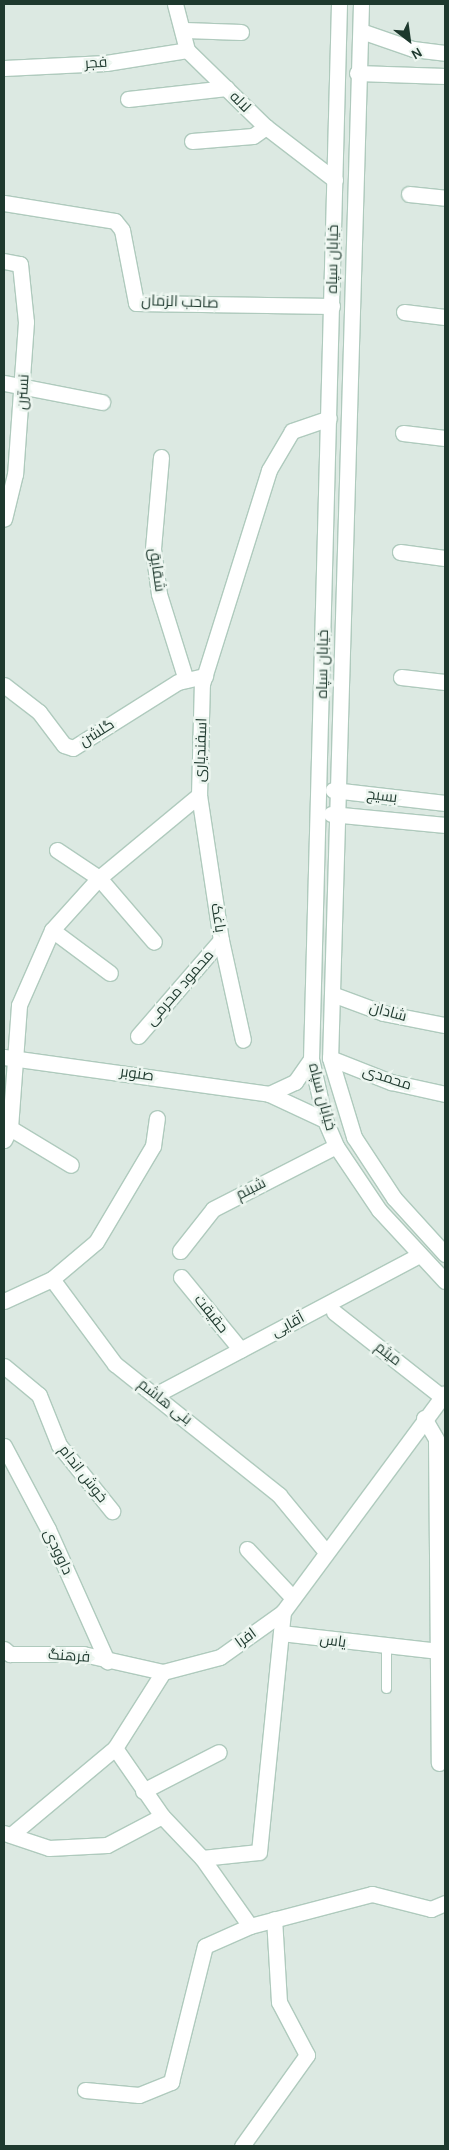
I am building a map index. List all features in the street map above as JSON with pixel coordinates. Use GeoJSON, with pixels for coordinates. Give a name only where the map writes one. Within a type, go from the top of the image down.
{"type":"FeatureCollection","features":[{"type":"Feature","properties":{"kind":"street"},"geometry":{"type":"LineString","coordinates":[[175,4],[185,30],[187,50]]}},
{"type":"Feature","properties":{"kind":"street","name":"خیابان سپاه"},"geometry":{"type":"LineString","coordinates":[[339,4],[320,813],[311,1060],[325,1120],[336,1146],[379,1210],[418,1256],[445,1281]]}},
{"type":"Feature","properties":{"kind":"street","name":"خیابان سپاه"},"geometry":{"type":"LineString","coordinates":[[361,4],[361,31],[357,73],[341,791],[330,1058],[354,1137],[394,1198],[445,1254]]}},
{"type":"Feature","properties":{"kind":"street"},"geometry":{"type":"LineString","coordinates":[[185,30],[241,32]]}},
{"type":"Feature","properties":{"kind":"street"},"geometry":{"type":"LineString","coordinates":[[361,31],[413,49],[445,53]]}},
{"type":"Feature","properties":{"kind":"street"},"geometry":{"type":"LineString","coordinates":[[410,71],[404,59],[413,49]]}},
{"type":"Feature","properties":{"kind":"street","name":"لاله"},"geometry":{"type":"LineString","coordinates":[[187,50],[266,127],[335,180]]}},
{"type":"Feature","properties":{"kind":"street","name":"فجر"},"geometry":{"type":"LineString","coordinates":[[4,68],[106,63],[187,50]]}},
{"type":"Feature","properties":{"kind":"street"},"geometry":{"type":"LineString","coordinates":[[357,73],[410,71],[445,76]]}},
{"type":"Feature","properties":{"kind":"street"},"geometry":{"type":"LineString","coordinates":[[128,99],[226,88]]}},
{"type":"Feature","properties":{"kind":"street"},"geometry":{"type":"LineString","coordinates":[[192,141],[253,136],[266,127]]}},
{"type":"Feature","properties":{"kind":"street"},"geometry":{"type":"LineString","coordinates":[[409,194],[445,198]]}},
{"type":"Feature","properties":{"kind":"street","name":"صاحب الزمان"},"geometry":{"type":"LineString","coordinates":[[4,203],[115,221],[122,230],[136,303],[332,306]]}},
{"type":"Feature","properties":{"kind":"street","name":"نسترن"},"geometry":{"type":"LineString","coordinates":[[4,261],[20,264],[25,386],[16,474],[4,519]]}},
{"type":"Feature","properties":{"kind":"street"},"geometry":{"type":"LineString","coordinates":[[404,312],[445,317]]}},
{"type":"Feature","properties":{"kind":"street"},"geometry":{"type":"LineString","coordinates":[[4,383],[102,402]]}},
{"type":"Feature","properties":{"kind":"street","name":"اسفندیاری"},"geometry":{"type":"LineString","coordinates":[[7,1134],[9,1058],[19,1005],[52,930],[99,878],[199,795],[205,676],[269,470],[292,431],[329,418]]}},
{"type":"Feature","properties":{"kind":"street"},"geometry":{"type":"LineString","coordinates":[[404,433],[445,438]]}},
{"type":"Feature","properties":{"kind":"street","name":"شقایق"},"geometry":{"type":"LineString","coordinates":[[161,457],[152,549],[159,594],[186,680]]}},
{"type":"Feature","properties":{"kind":"street"},"geometry":{"type":"LineString","coordinates":[[400,552],[445,558]]}},
{"type":"Feature","properties":{"kind":"street","name":"گلشن"},"geometry":{"type":"LineString","coordinates":[[4,685],[39,712],[64,744],[73,748],[186,680],[205,676]]}},
{"type":"Feature","properties":{"kind":"street"},"geometry":{"type":"LineString","coordinates":[[402,677],[445,682]]}},
{"type":"Feature","properties":{"kind":"street","name":"بسیج"},"geometry":{"type":"LineString","coordinates":[[320,789],[445,803]]}},
{"type":"Feature","properties":{"kind":"street","name":"باغک"},"geometry":{"type":"LineString","coordinates":[[199,795],[221,940],[243,1040]]}},
{"type":"Feature","properties":{"kind":"street","name":"بسیج"},"geometry":{"type":"LineString","coordinates":[[320,813],[445,825]]}},
{"type":"Feature","properties":{"kind":"street"},"geometry":{"type":"LineString","coordinates":[[57,850],[99,878],[154,942]]}},
{"type":"Feature","properties":{"kind":"street"},"geometry":{"type":"LineString","coordinates":[[52,930],[110,973]]}},
{"type":"Feature","properties":{"kind":"street","name":"محمود محرمی"},"geometry":{"type":"LineString","coordinates":[[138,1036],[221,940]]}},
{"type":"Feature","properties":{"kind":"street","name":"شادان"},"geometry":{"type":"LineString","coordinates":[[332,994],[383,1012],[445,1025]]}},
{"type":"Feature","properties":{"kind":"street","name":"صنوبر"},"geometry":{"type":"LineString","coordinates":[[9,1058],[269,1094],[325,1120]]}},
{"type":"Feature","properties":{"kind":"street","name":"محمدی"},"geometry":{"type":"LineString","coordinates":[[330,1058],[391,1082],[445,1094]]}},
{"type":"Feature","properties":{"kind":"street"},"geometry":{"type":"LineString","coordinates":[[269,1094],[295,1082],[311,1060]]}},
{"type":"Feature","properties":{"kind":"street"},"geometry":{"type":"LineString","coordinates":[[4,1301],[52,1279],[96,1242],[153,1146],[157,1118]]}},
{"type":"Feature","properties":{"kind":"street"},"geometry":{"type":"LineString","coordinates":[[7,1134],[71,1165]]}},
{"type":"Feature","properties":{"kind":"street","name":"شبنم"},"geometry":{"type":"LineString","coordinates":[[180,1251],[212,1209],[336,1146]]}},
{"type":"Feature","properties":{"kind":"street","name":"آقایی"},"geometry":{"type":"LineString","coordinates":[[157,1394],[418,1256]]}},
{"type":"Feature","properties":{"kind":"street","name":"حقیقت"},"geometry":{"type":"LineString","coordinates":[[181,1277],[241,1350]]}},
{"type":"Feature","properties":{"kind":"street","name":"بنی هاشم"},"geometry":{"type":"LineString","coordinates":[[52,1279],[115,1364],[157,1394],[279,1495],[326,1552]]}},
{"type":"Feature","properties":{"kind":"street","name":"میثم"},"geometry":{"type":"LineString","coordinates":[[334,1312],[444,1395]]}},
{"type":"Feature","properties":{"kind":"street","name":"خوش اندام"},"geometry":{"type":"LineString","coordinates":[[4,1366],[39,1395],[59,1445],[112,1511]]}},
{"type":"Feature","properties":{"kind":"street","name":"افرا"},"geometry":{"type":"LineString","coordinates":[[163,1672],[220,1657],[283,1612],[424,1418],[444,1395]]}},
{"type":"Feature","properties":{"kind":"street"},"geometry":{"type":"LineString","coordinates":[[424,1418],[436,1439],[439,1763]]}},
{"type":"Feature","properties":{"kind":"street","name":"داوودی"},"geometry":{"type":"LineString","coordinates":[[4,1446],[48,1529],[107,1661]]}},
{"type":"Feature","properties":{"kind":"street"},"geometry":{"type":"LineString","coordinates":[[247,1548],[293,1598]]}},
{"type":"Feature","properties":{"kind":"street"},"geometry":{"type":"LineString","coordinates":[[202,1858],[259,1852],[283,1612]]}},
{"type":"Feature","properties":{"kind":"street","name":"یاس"},"geometry":{"type":"LineString","coordinates":[[281,1633],[386,1648],[439,1651]]}},
{"type":"Feature","properties":{"kind":"street","name":"فرهنگ"},"geometry":{"type":"LineString","coordinates":[[4,1649],[10,1654],[83,1654],[107,1661],[163,1672]]}},
{"type":"Feature","properties":{"kind":"street"},"geometry":{"type":"LineString","coordinates":[[7,1834],[115,1748],[163,1672]]}},
{"type":"Feature","properties":{"kind":"street"},"geometry":{"type":"LineString","coordinates":[[115,1748],[143,1791],[162,1816],[202,1858],[250,1926]]}},
{"type":"Feature","properties":{"kind":"street"},"geometry":{"type":"LineString","coordinates":[[143,1791],[219,1752]]}},
{"type":"Feature","properties":{"kind":"street"},"geometry":{"type":"LineString","coordinates":[[7,1834],[49,1848],[107,1845],[162,1816]]}},
{"type":"Feature","properties":{"kind":"street"},"geometry":{"type":"LineString","coordinates":[[85,2090],[139,2095],[171,2082],[205,1946],[250,1926],[372,1894],[431,1909],[445,1903]]}},
{"type":"Feature","properties":{"kind":"street"},"geometry":{"type":"LineString","coordinates":[[242,2146],[307,2055],[279,2002],[274,1920]]}},
{"type":"Feature","properties":{"kind":"lane"},"geometry":{"type":"LineString","coordinates":[[386,1648],[386,1688]]}}]}
